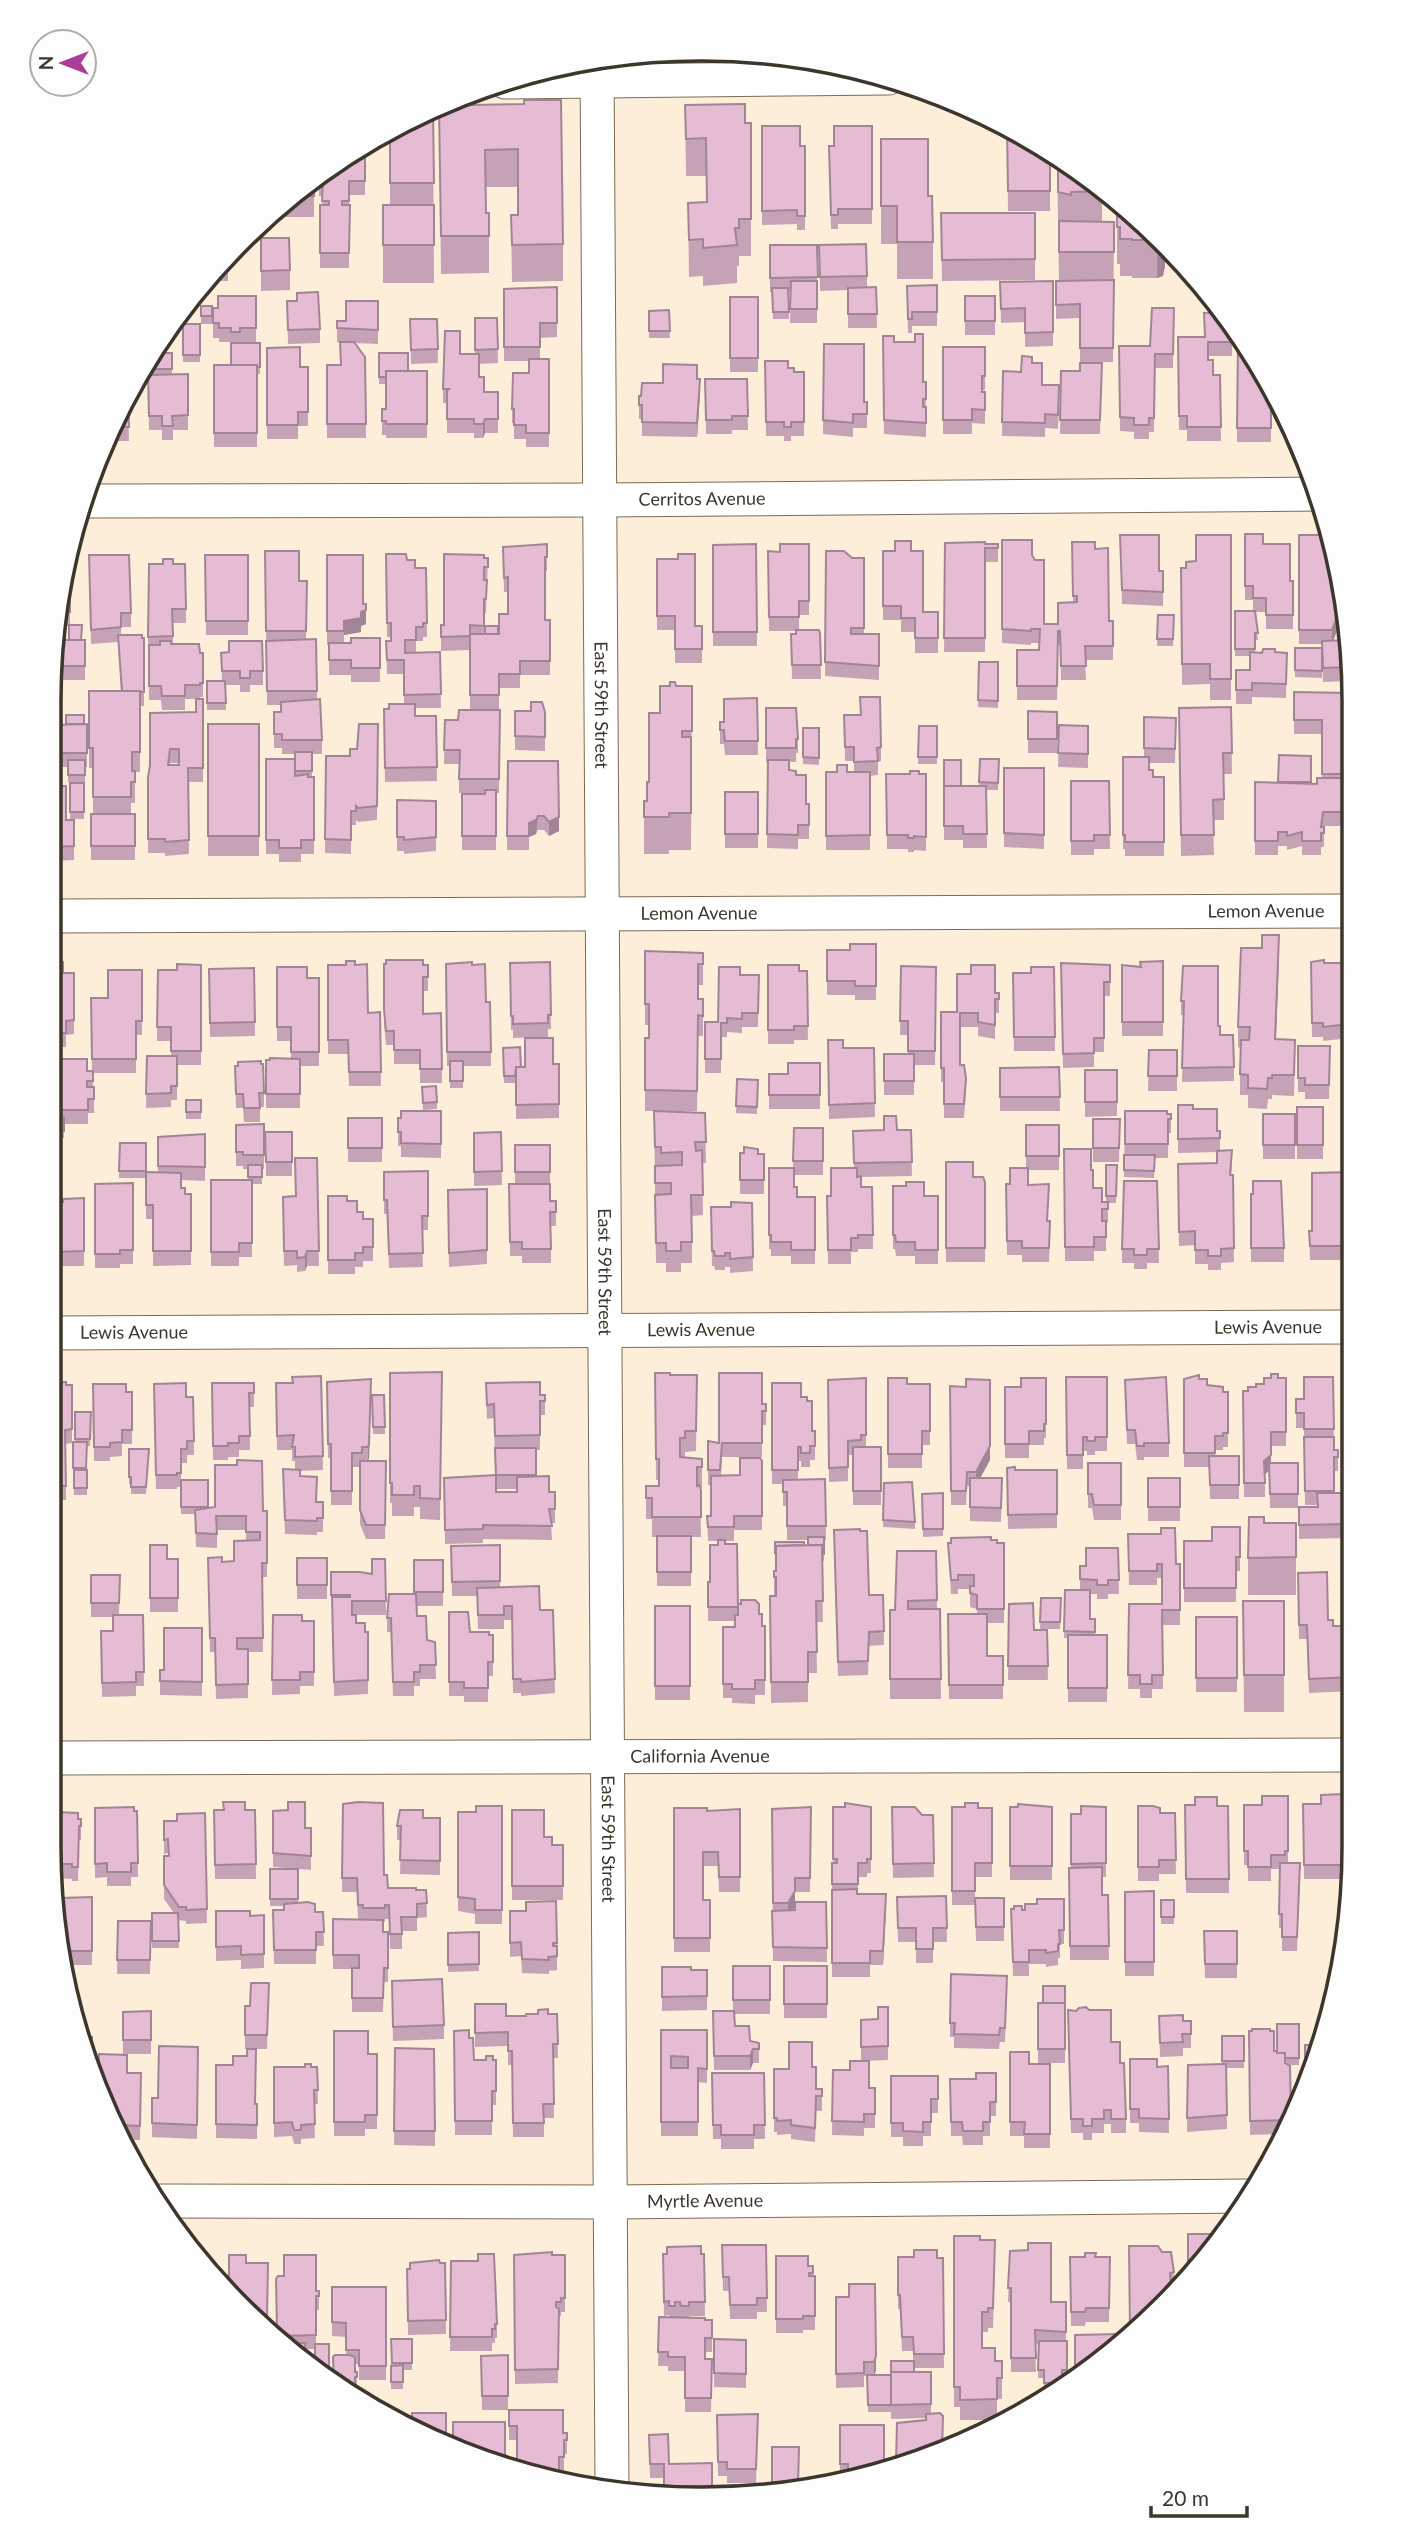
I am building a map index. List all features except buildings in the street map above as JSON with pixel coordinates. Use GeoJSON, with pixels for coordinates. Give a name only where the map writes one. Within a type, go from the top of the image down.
{"type":"FeatureCollection","features":[{"type":"Feature","properties":{"kind":"street"},"geometry":{"type":"LineString","coordinates":[[597,71],[843,78]]}},
{"type":"Feature","properties":{"kind":"street","name":"East 59th Street"},"geometry":{"type":"LineString","coordinates":[[597,71],[612,2480]]}},
{"type":"Feature","properties":{"kind":"street","name":"Cerritos Avenue"},"geometry":{"type":"LineString","coordinates":[[94,501],[1307,494]]}},
{"type":"Feature","properties":{"kind":"street","name":"Lemon Avenue"},"geometry":{"type":"LineString","coordinates":[[61,916],[1342,911]]}},
{"type":"Feature","properties":{"kind":"street","name":"Lewis Avenue"},"geometry":{"type":"LineString","coordinates":[[61,1333],[1342,1326]]}},
{"type":"Feature","properties":{"kind":"street","name":"California Avenue"},"geometry":{"type":"LineString","coordinates":[[61,1758],[1342,1755]]}},
{"type":"Feature","properties":{"kind":"street","name":"Myrtle Avenue"},"geometry":{"type":"LineString","coordinates":[[168,2201],[611,2202],[1238,2196]]}}]}
